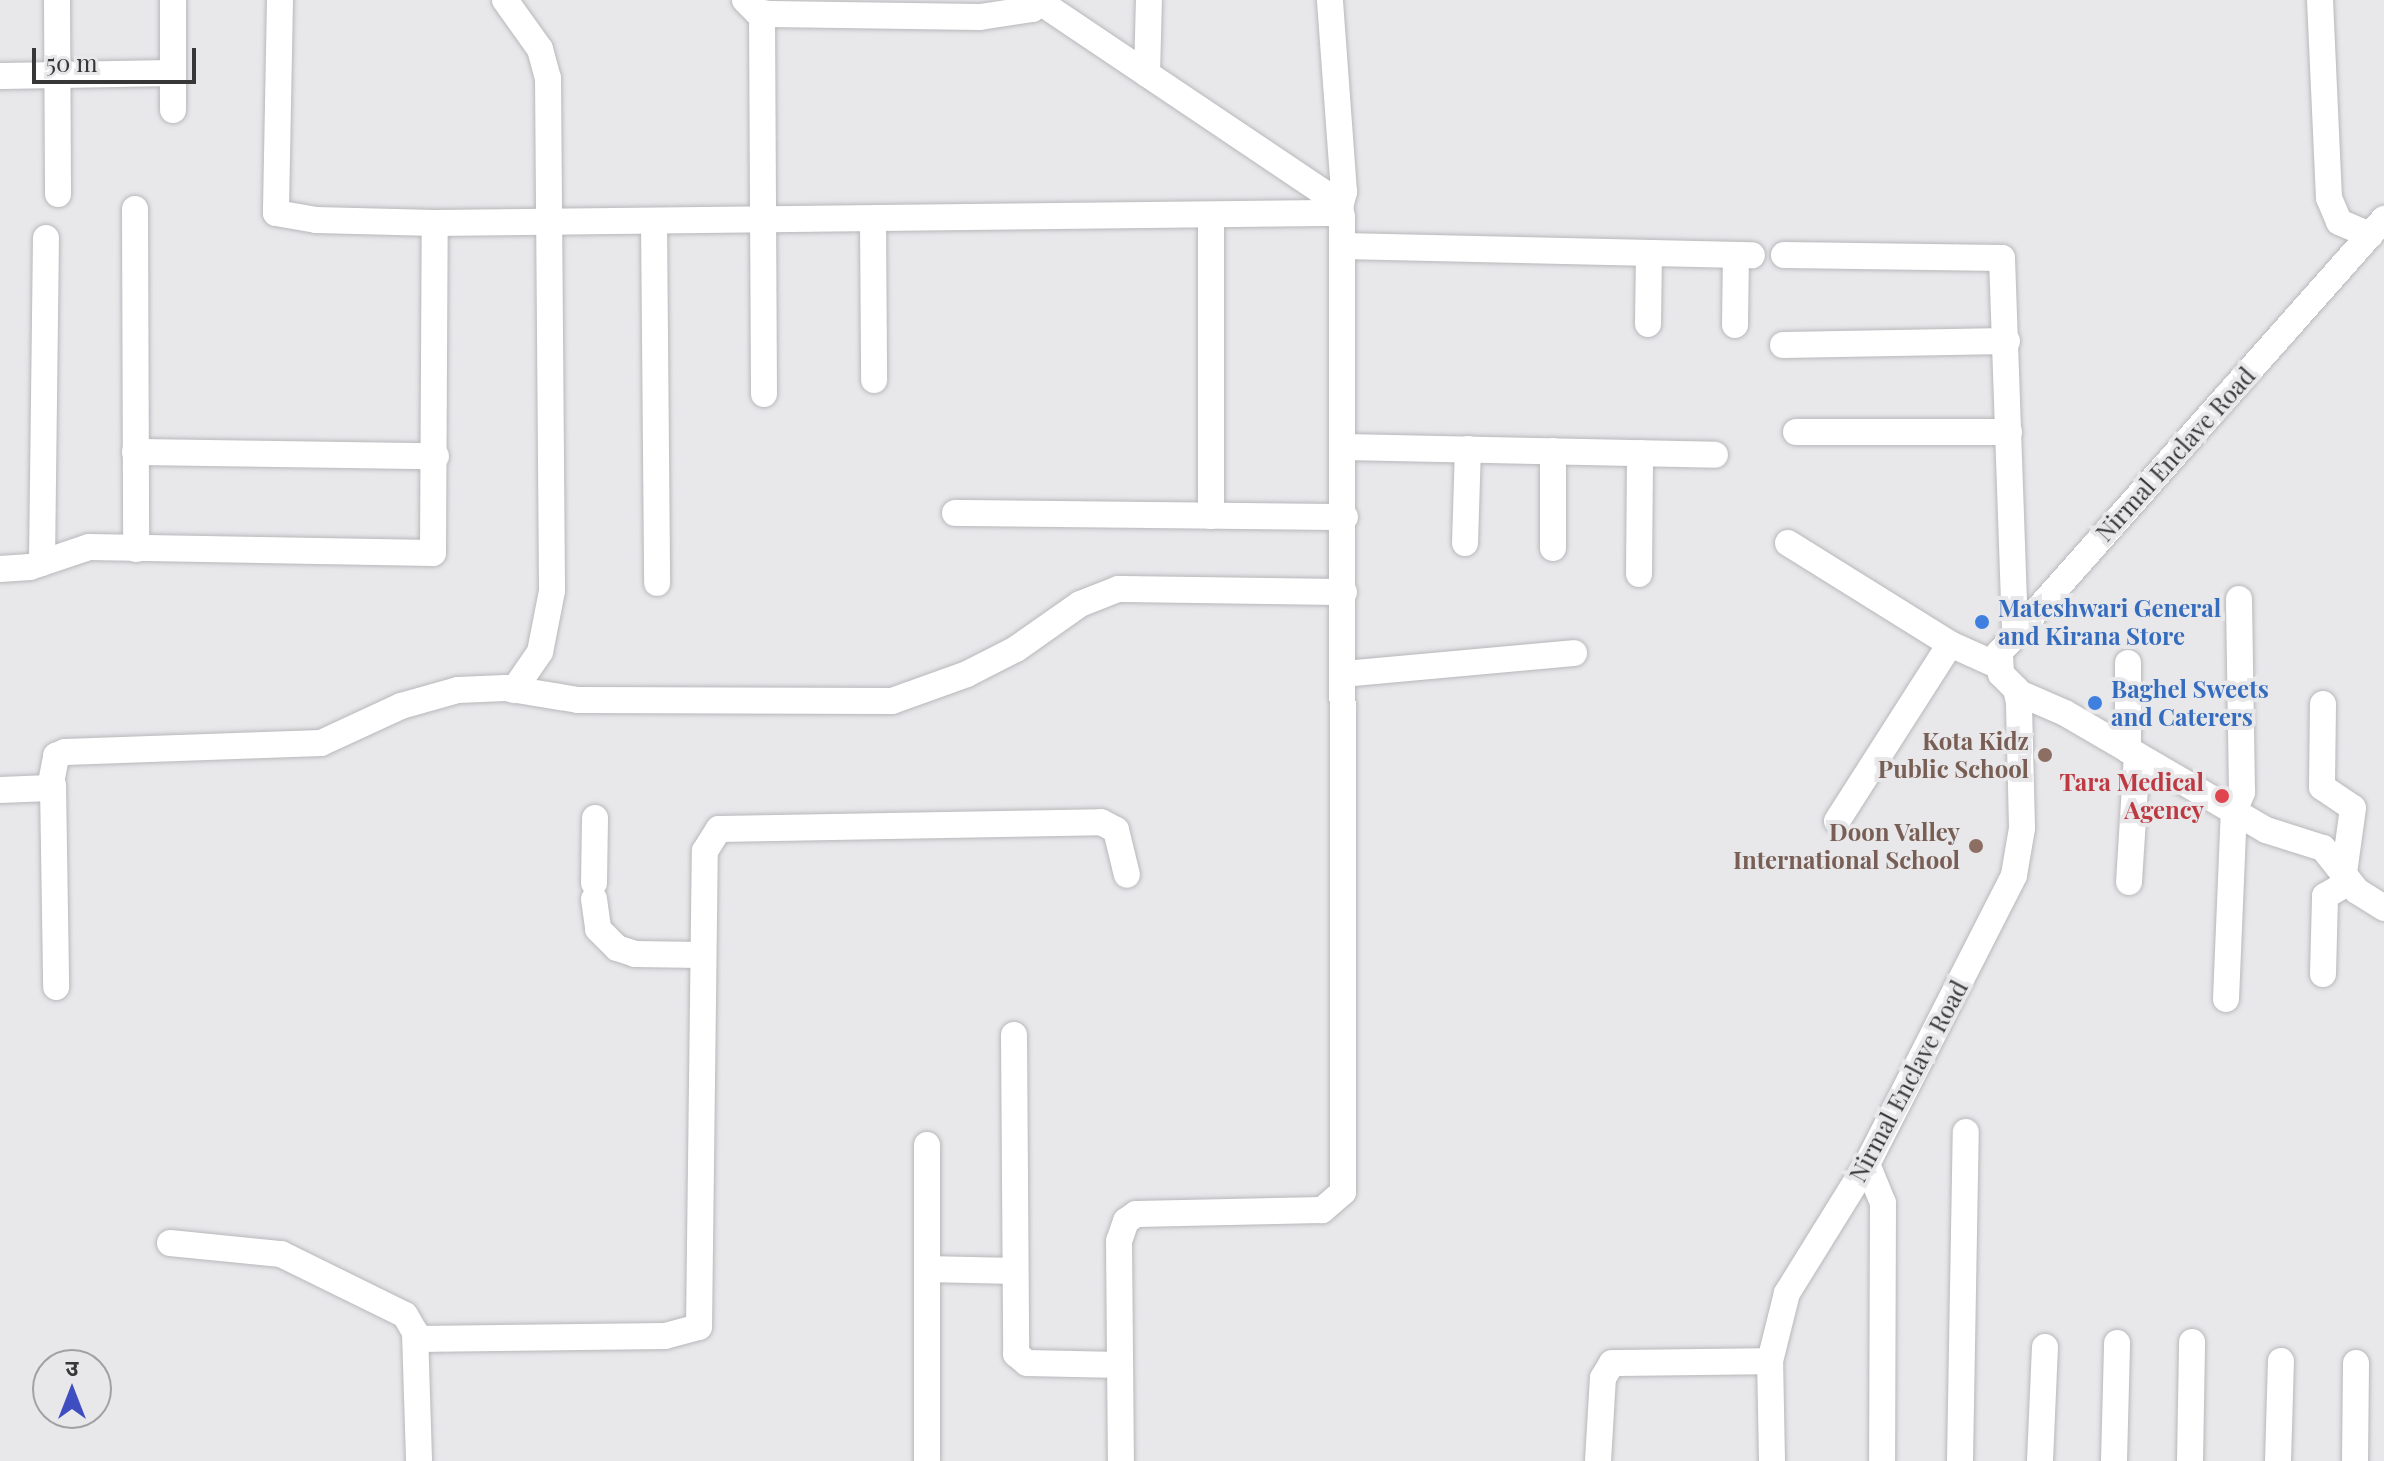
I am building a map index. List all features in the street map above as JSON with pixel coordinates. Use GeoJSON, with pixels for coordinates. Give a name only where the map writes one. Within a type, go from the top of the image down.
{"type":"FeatureCollection","features":[{"type":"Feature","properties":{"kind":"street"},"geometry":{"type":"LineString","coordinates":[[57,0],[58,194]]}},
{"type":"Feature","properties":{"kind":"street"},"geometry":{"type":"LineString","coordinates":[[173,0],[173,110]]}},
{"type":"Feature","properties":{"kind":"street"},"geometry":{"type":"LineString","coordinates":[[280,0],[276,213],[316,220],[546,223],[1317,215],[1340,207]]}},
{"type":"Feature","properties":{"kind":"street"},"geometry":{"type":"LineString","coordinates":[[505,0],[547,63],[550,614],[540,652],[514,690]]}},
{"type":"Feature","properties":{"kind":"street"},"geometry":{"type":"LineString","coordinates":[[1147,74],[1149,0]]}},
{"type":"Feature","properties":{"kind":"street"},"geometry":{"type":"LineString","coordinates":[[1121,1461],[1119,1241],[1130,1217],[1322,1210],[1343,1192],[1345,447],[1340,207],[1344,192],[1330,0]]}},
{"type":"Feature","properties":{"kind":"street"},"geometry":{"type":"LineString","coordinates":[[2320,0],[2329,198],[2339,222],[2377,227]]}},
{"type":"Feature","properties":{"kind":"street"},"geometry":{"type":"LineString","coordinates":[[764,394],[764,221],[754,7],[980,17],[1040,1],[1340,207]]}},
{"type":"Feature","properties":{"kind":"street"},"geometry":{"type":"LineString","coordinates":[[0,76],[173,73]]}},
{"type":"Feature","properties":{"kind":"street"},"geometry":{"type":"LineString","coordinates":[[135,209],[136,549]]}},
{"type":"Feature","properties":{"kind":"street"},"geometry":{"type":"LineString","coordinates":[[1211,216],[1211,516]]}},
{"type":"Feature","properties":{"kind":"street"},"geometry":{"type":"LineString","coordinates":[[873,220],[874,380]]}},
{"type":"Feature","properties":{"kind":"street"},"geometry":{"type":"LineString","coordinates":[[654,222],[657,583]]}},
{"type":"Feature","properties":{"kind":"street"},"geometry":{"type":"LineString","coordinates":[[0,569],[42,563],[89,547],[429,554],[436,544],[435,223]]}},
{"type":"Feature","properties":{"kind":"street","name":"Nirmal Enclave Road"},"geometry":{"type":"LineString","coordinates":[[1999,666],[2000,652],[2015,633],[2377,227]]}},
{"type":"Feature","properties":{"kind":"street"},"geometry":{"type":"LineString","coordinates":[[42,563],[46,238]]}},
{"type":"Feature","properties":{"kind":"street"},"geometry":{"type":"LineString","coordinates":[[1343,246],[1744,255],[1735,325]]}},
{"type":"Feature","properties":{"kind":"street"},"geometry":{"type":"LineString","coordinates":[[1648,324],[1649,253]]}},
{"type":"Feature","properties":{"kind":"street"},"geometry":{"type":"LineString","coordinates":[[1784,255],[1999,256],[2004,263],[2015,633]]}},
{"type":"Feature","properties":{"kind":"street"},"geometry":{"type":"LineString","coordinates":[[1783,345],[2007,341]]}},
{"type":"Feature","properties":{"kind":"street"},"geometry":{"type":"LineString","coordinates":[[1796,432],[2009,432]]}},
{"type":"Feature","properties":{"kind":"street"},"geometry":{"type":"LineString","coordinates":[[1345,447],[1715,455]]}},
{"type":"Feature","properties":{"kind":"street"},"geometry":{"type":"LineString","coordinates":[[1465,543],[1468,449]]}},
{"type":"Feature","properties":{"kind":"street"},"geometry":{"type":"LineString","coordinates":[[1553,451],[1553,548]]}},
{"type":"Feature","properties":{"kind":"street"},"geometry":{"type":"LineString","coordinates":[[135,452],[436,456]]}},
{"type":"Feature","properties":{"kind":"street"},"geometry":{"type":"LineString","coordinates":[[1639,574],[1640,453]]}},
{"type":"Feature","properties":{"kind":"street"},"geometry":{"type":"LineString","coordinates":[[955,513],[1345,517]]}},
{"type":"Feature","properties":{"kind":"street"},"geometry":{"type":"LineString","coordinates":[[1788,543],[1950,644],[1999,666],[2019,693],[2049,704],[2266,830],[2323,848],[2347,877],[2384,908]]}},
{"type":"Feature","properties":{"kind":"street"},"geometry":{"type":"LineString","coordinates":[[56,987],[53,785],[56,756],[65,752],[321,743],[438,693],[514,690],[578,700],[892,701],[967,674],[1016,649],[1080,604],[1118,589],[1344,592]]}},
{"type":"Feature","properties":{"kind":"street"},"geometry":{"type":"LineString","coordinates":[[2226,999],[2234,812],[2242,792],[2239,599]]}},
{"type":"Feature","properties":{"kind":"street"},"geometry":{"type":"LineString","coordinates":[[1837,821],[1950,644]]}},
{"type":"Feature","properties":{"kind":"street"},"geometry":{"type":"LineString","coordinates":[[1344,674],[1574,653]]}},
{"type":"Feature","properties":{"kind":"street"},"geometry":{"type":"LineString","coordinates":[[2128,663],[2132,752],[2129,882]]}},
{"type":"Feature","properties":{"kind":"street","name":"Nirmal Enclave Road"},"geometry":{"type":"LineString","coordinates":[[1772,1461],[1770,1361],[1787,1293],[1867,1164],[2014,875],[2022,828],[2019,693]]}},
{"type":"Feature","properties":{"kind":"street"},"geometry":{"type":"LineString","coordinates":[[2323,704],[2322,787],[2353,808],[2347,877],[2325,896],[2323,974]]}},
{"type":"Feature","properties":{"kind":"street"},"geometry":{"type":"LineString","coordinates":[[0,790],[53,785]]}},
{"type":"Feature","properties":{"kind":"street"},"geometry":{"type":"LineString","coordinates":[[595,818],[594,891],[598,929],[617,948],[635,954],[702,955]]}},
{"type":"Feature","properties":{"kind":"street"},"geometry":{"type":"LineString","coordinates":[[416,1339],[665,1336],[699,1327],[705,851],[719,829],[1101,822],[1116,830],[1127,875]]}},
{"type":"Feature","properties":{"kind":"street"},"geometry":{"type":"LineString","coordinates":[[1014,1035],[1015,1344],[1021,1361],[1120,1365]]}},
{"type":"Feature","properties":{"kind":"street"},"geometry":{"type":"LineString","coordinates":[[1960,1461],[1966,1132]]}},
{"type":"Feature","properties":{"kind":"street"},"geometry":{"type":"LineString","coordinates":[[927,1145],[927,1461]]}},
{"type":"Feature","properties":{"kind":"street"},"geometry":{"type":"LineString","coordinates":[[1867,1164],[1883,1203],[1882,1461]]}},
{"type":"Feature","properties":{"kind":"street"},"geometry":{"type":"LineString","coordinates":[[170,1243],[248,1247],[296,1260],[397,1310],[409,1320],[416,1339],[419,1461]]}},
{"type":"Feature","properties":{"kind":"street"},"geometry":{"type":"LineString","coordinates":[[927,1269],[1015,1271]]}},
{"type":"Feature","properties":{"kind":"street"},"geometry":{"type":"LineString","coordinates":[[2190,1461],[2192,1342]]}},
{"type":"Feature","properties":{"kind":"street"},"geometry":{"type":"LineString","coordinates":[[2114,1461],[2117,1343]]}},
{"type":"Feature","properties":{"kind":"street"},"geometry":{"type":"LineString","coordinates":[[2040,1461],[2045,1347]]}},
{"type":"Feature","properties":{"kind":"street"},"geometry":{"type":"LineString","coordinates":[[1598,1461],[1603,1378],[1612,1363],[1770,1361]]}},
{"type":"Feature","properties":{"kind":"street"},"geometry":{"type":"LineString","coordinates":[[2278,1461],[2281,1361]]}},
{"type":"Feature","properties":{"kind":"street"},"geometry":{"type":"LineString","coordinates":[[2355,1461],[2356,1363]]}},
{"type":"Feature","properties":{"kind":"place","name":"Mateshwari General and Kirana Store"},"geometry":{"type":"Point","coordinates":[1982,622]}},
{"type":"Feature","properties":{"kind":"place","name":"Baghel Sweets and Caterers"},"geometry":{"type":"Point","coordinates":[2095,703]}},
{"type":"Feature","properties":{"kind":"place","name":"Kota Kidz Public School"},"geometry":{"type":"Point","coordinates":[2045,755]}},
{"type":"Feature","properties":{"kind":"place","name":"Tara Medical Agency"},"geometry":{"type":"Point","coordinates":[2222,796]}},
{"type":"Feature","properties":{"kind":"place","name":"Doon Valley International School"},"geometry":{"type":"Point","coordinates":[1976,846]}}]}
